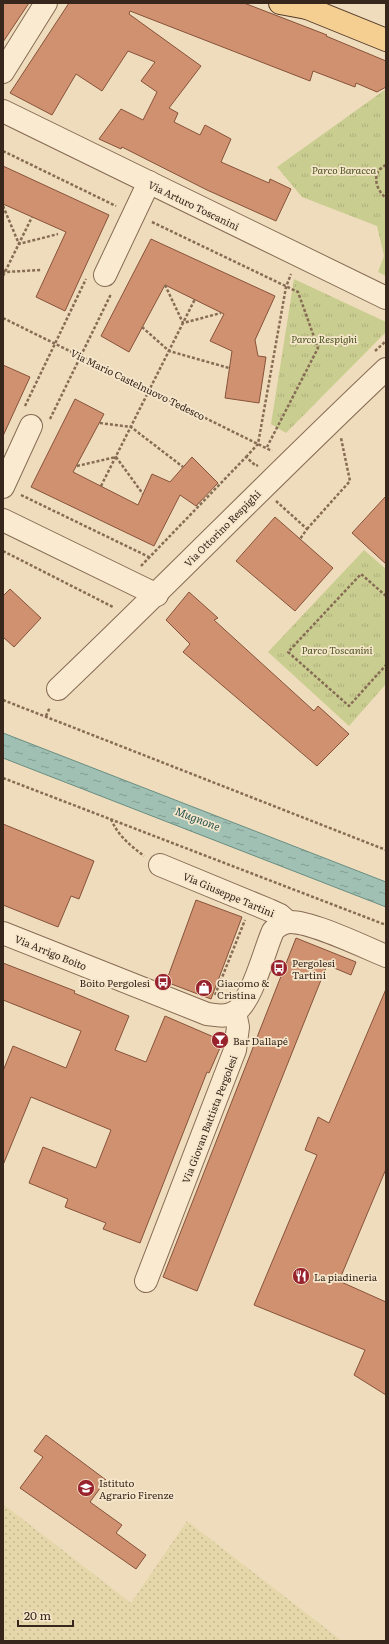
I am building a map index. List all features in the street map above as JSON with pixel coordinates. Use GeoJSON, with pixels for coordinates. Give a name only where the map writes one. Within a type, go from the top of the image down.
{"type":"FeatureCollection","features":[{"type":"Feature","properties":{"kind":"main road"},"geometry":{"type":"LineString","coordinates":[[280,3],[304,5],[386,40]]}},
{"type":"Feature","properties":{"kind":"street"},"geometry":{"type":"LineString","coordinates":[[3,72],[46,3]]}},
{"type":"Feature","properties":{"kind":"street","name":"Via Arturo Toscanini"},"geometry":{"type":"LineString","coordinates":[[3,111],[386,298]]}},
{"type":"Feature","properties":{"kind":"street"},"geometry":{"type":"LineString","coordinates":[[102,279],[149,182]]}},
{"type":"Feature","properties":{"kind":"street","name":"Via Ottorino Respighi"},"geometry":{"type":"LineString","coordinates":[[58,689],[157,595],[285,464],[337,415],[380,360]]}},
{"type":"Feature","properties":{"kind":"street"},"geometry":{"type":"LineString","coordinates":[[3,486],[34,420]]}},
{"type":"Feature","properties":{"kind":"street"},"geometry":{"type":"LineString","coordinates":[[3,520],[157,595]]}},
{"type":"Feature","properties":{"kind":"street","name":"Via Giuseppe Tartini"},"geometry":{"type":"LineString","coordinates":[[160,865],[280,915],[288,922],[305,924],[386,956]]}},
{"type":"Feature","properties":{"kind":"street"},"geometry":{"type":"LineString","coordinates":[[235,1012],[245,1002],[273,931],[277,927],[288,922]]}},
{"type":"Feature","properties":{"kind":"street","name":"Via Arrigo Boito"},"geometry":{"type":"LineString","coordinates":[[3,933],[207,1014],[223,1016],[235,1012]]}},
{"type":"Feature","properties":{"kind":"street","name":"Via Giovan Battista Pergolesi"},"geometry":{"type":"LineString","coordinates":[[146,1281],[235,1050],[238,1027],[235,1012]]}},
{"type":"Feature","properties":{"kind":"path"},"geometry":{"type":"LineString","coordinates":[[386,165],[378,171],[376,178],[376,186],[380,193],[386,198]]}},
{"type":"Feature","properties":{"kind":"path"},"geometry":{"type":"LineString","coordinates":[[3,206],[18,244]]}},
{"type":"Feature","properties":{"kind":"path"},"geometry":{"type":"LineString","coordinates":[[3,276],[4,271],[32,217]]}},
{"type":"Feature","properties":{"kind":"path"},"geometry":{"type":"LineString","coordinates":[[18,244],[58,234]]}},
{"type":"Feature","properties":{"kind":"path"},"geometry":{"type":"LineString","coordinates":[[4,271],[41,270]]}},
{"type":"Feature","properties":{"kind":"path"},"geometry":{"type":"LineString","coordinates":[[34,420],[55,343],[102,279]]}},
{"type":"Feature","properties":{"kind":"path"},"geometry":{"type":"LineString","coordinates":[[34,420],[82,356],[102,279]]}},
{"type":"Feature","properties":{"kind":"path"},"geometry":{"type":"LineString","coordinates":[[165,285],[183,323]]}},
{"type":"Feature","properties":{"kind":"path"},"geometry":{"type":"LineString","coordinates":[[139,568],[258,444],[286,287],[298,292],[318,348],[267,447]]}},
{"type":"Feature","properties":{"kind":"path"},"geometry":{"type":"LineString","coordinates":[[101,486],[195,300]]}},
{"type":"Feature","properties":{"kind":"path"},"geometry":{"type":"LineString","coordinates":[[183,323],[221,313]]}},
{"type":"Feature","properties":{"kind":"path","name":"Via Mario Castelnuovo Tedesco"},"geometry":{"type":"LineString","coordinates":[[3,318],[258,444],[267,447],[272,451]]}},
{"type":"Feature","properties":{"kind":"path"},"geometry":{"type":"LineString","coordinates":[[142,327],[169,351],[229,368]]}},
{"type":"Feature","properties":{"kind":"path"},"geometry":{"type":"LineString","coordinates":[[380,360],[386,340]]}},
{"type":"Feature","properties":{"kind":"path"},"geometry":{"type":"LineString","coordinates":[[300,539],[350,480],[337,415]]}},
{"type":"Feature","properties":{"kind":"path"},"geometry":{"type":"LineString","coordinates":[[100,423],[131,427],[183,467]]}},
{"type":"Feature","properties":{"kind":"path"},"geometry":{"type":"LineString","coordinates":[[267,456],[278,446]]}},
{"type":"Feature","properties":{"kind":"path"},"geometry":{"type":"LineString","coordinates":[[77,466],[116,457]]}},
{"type":"Feature","properties":{"kind":"path"},"geometry":{"type":"LineString","coordinates":[[116,457],[143,494]]}},
{"type":"Feature","properties":{"kind":"path"},"geometry":{"type":"LineString","coordinates":[[246,457],[256,466],[262,461]]}},
{"type":"Feature","properties":{"kind":"path"},"geometry":{"type":"LineString","coordinates":[[3,486],[149,557]]}},
{"type":"Feature","properties":{"kind":"path"},"geometry":{"type":"LineString","coordinates":[[274,499],[307,529]]}},
{"type":"Feature","properties":{"kind":"path"},"geometry":{"type":"LineString","coordinates":[[3,551],[113,607]]}},
{"type":"Feature","properties":{"kind":"path"},"geometry":{"type":"LineString","coordinates":[[386,596],[361,574],[288,652],[349,706],[386,665]]}},
{"type":"Feature","properties":{"kind":"path"},"geometry":{"type":"LineString","coordinates":[[3,700],[386,850]]}},
{"type":"Feature","properties":{"kind":"path"},"geometry":{"type":"LineString","coordinates":[[3,778],[386,925]]}},
{"type":"Feature","properties":{"kind":"path"},"geometry":{"type":"LineString","coordinates":[[111,819],[115,829],[126,843],[160,865]]}},
{"type":"Feature","properties":{"kind":"path"},"geometry":{"type":"LineString","coordinates":[[213,1001],[252,903]]}},
{"type":"Feature","properties":{"kind":"shaded area"},"geometry":{"type":"Polygon","coordinates":[[[3,1504],[131,1603],[187,1521],[342,1641],[3,1641],[3,1504]]]}},
{"type":"Feature","properties":{"kind":"green space","name":"Parco Baracca"},"geometry":{"type":"Polygon","coordinates":[[[386,89],[386,276],[378,272],[384,256],[377,226],[302,197],[277,167],[386,89]]]}},
{"type":"Feature","properties":{"kind":"green space","name":"Parco Respighi"},"geometry":{"type":"Polygon","coordinates":[[[294,279],[386,322],[386,332],[286,433],[271,424],[294,279]]]}},
{"type":"Feature","properties":{"kind":"green space","name":"Parco Toscanini"},"geometry":{"type":"Polygon","coordinates":[[[364,550],[386,569],[386,684],[349,726],[268,652],[364,550]]]}},
{"type":"Feature","properties":{"kind":"water","name":"Mugnone"},"geometry":{"type":"Polygon","coordinates":[[[3,733],[386,882],[386,907],[3,758],[3,733]]]}},
{"type":"Feature","properties":{"kind":"building"},"geometry":{"type":"Polygon","coordinates":[[[3,3],[29,3],[3,42],[3,3]]]}},
{"type":"Feature","properties":{"kind":"building"},"geometry":{"type":"Polygon","coordinates":[[[69,3],[244,3],[327,35],[326,36],[386,61],[386,87],[377,92],[356,83],[355,87],[313,71],[310,81],[130,11],[129,14],[201,66],[169,108],[178,113],[174,122],[200,135],[205,125],[231,139],[221,162],[269,183],[270,179],[291,189],[276,221],[207,190],[122,147],[121,149],[99,139],[121,109],[143,120],[157,92],[141,81],[155,62],[128,51],[102,91],[76,74],[52,115],[10,93],[69,3]]]}},
{"type":"Feature","properties":{"kind":"building"},"geometry":{"type":"Polygon","coordinates":[[[3,166],[109,215],[65,311],[36,297],[66,232],[3,204],[3,166]]]}},
{"type":"Feature","properties":{"kind":"building"},"geometry":{"type":"Polygon","coordinates":[[[151,239],[275,296],[255,340],[258,356],[266,357],[259,403],[225,398],[232,351],[210,341],[224,314],[165,285],[129,352],[101,336],[151,239]]]}},
{"type":"Feature","properties":{"kind":"building"},"geometry":{"type":"Polygon","coordinates":[[[3,365],[30,377],[3,436],[3,365]]]}},
{"type":"Feature","properties":{"kind":"building"},"geometry":{"type":"Polygon","coordinates":[[[75,399],[104,414],[73,472],[138,505],[152,474],[170,482],[192,457],[218,483],[196,506],[180,495],[154,546],[31,487],[75,399]]]}},
{"type":"Feature","properties":{"kind":"building"},"geometry":{"type":"Polygon","coordinates":[[[386,496],[386,564],[352,533],[386,496]]]}},
{"type":"Feature","properties":{"kind":"building"},"geometry":{"type":"Polygon","coordinates":[[[275,517],[333,568],[295,611],[236,561],[275,517]]]}},
{"type":"Feature","properties":{"kind":"building"},"geometry":{"type":"Polygon","coordinates":[[[10,589],[41,618],[14,647],[3,637],[3,596],[10,589]]]}},
{"type":"Feature","properties":{"kind":"building"},"geometry":{"type":"Polygon","coordinates":[[[189,592],[218,618],[214,620],[314,711],[318,706],[349,734],[317,766],[183,652],[190,644],[166,620],[189,592]]]}},
{"type":"Feature","properties":{"kind":"building"},"geometry":{"type":"Polygon","coordinates":[[[3,824],[94,861],[79,899],[71,896],[58,927],[3,905],[3,824]]]}},
{"type":"Feature","properties":{"kind":"building"},"geometry":{"type":"Polygon","coordinates":[[[196,900],[242,917],[211,999],[166,982],[196,900]]]}},
{"type":"Feature","properties":{"kind":"building"},"geometry":{"type":"Polygon","coordinates":[[[296,938],[356,962],[351,975],[327,965],[197,1291],[163,1277],[296,938]]]}},
{"type":"Feature","properties":{"kind":"building"},"geometry":{"type":"Polygon","coordinates":[[[3,963],[75,991],[74,993],[129,1016],[115,1050],[146,1062],[165,1016],[223,1041],[209,1073],[207,1072],[140,1243],[103,1229],[106,1223],[65,1207],[68,1199],[29,1183],[43,1147],[96,1168],[111,1130],[31,1097],[3,1165],[3,1071],[13,1046],[66,1068],[81,1031],[3,1000],[3,963]]]}},
{"type":"Feature","properties":{"kind":"building"},"geometry":{"type":"Polygon","coordinates":[[[386,989],[386,1169],[339,1281],[386,1302],[386,1395],[354,1375],[365,1350],[254,1305],[317,1155],[305,1150],[318,1117],[329,1123],[386,989]]]}},
{"type":"Feature","properties":{"kind":"building"},"geometry":{"type":"Polygon","coordinates":[[[46,1435],[106,1480],[90,1502],[122,1525],[116,1533],[146,1555],[136,1569],[20,1488],[43,1457],[34,1451],[46,1435]]]}},
{"type":"Feature","properties":{"kind":"place","name":"Pergolesi Tartini"},"geometry":{"type":"Point","coordinates":[279,968]}},
{"type":"Feature","properties":{"kind":"place","name":"Boito Pergolesi"},"geometry":{"type":"Point","coordinates":[163,982]}},
{"type":"Feature","properties":{"kind":"place","name":"Giacomo & Cristina"},"geometry":{"type":"Point","coordinates":[204,988]}},
{"type":"Feature","properties":{"kind":"place","name":"Bar Dallapé"},"geometry":{"type":"Point","coordinates":[220,1040]}},
{"type":"Feature","properties":{"kind":"place","name":"La piadineria"},"geometry":{"type":"Point","coordinates":[301,1276]}},
{"type":"Feature","properties":{"kind":"place","name":"Istituto Agrario Firenze"},"geometry":{"type":"Point","coordinates":[86,1488]}}]}
